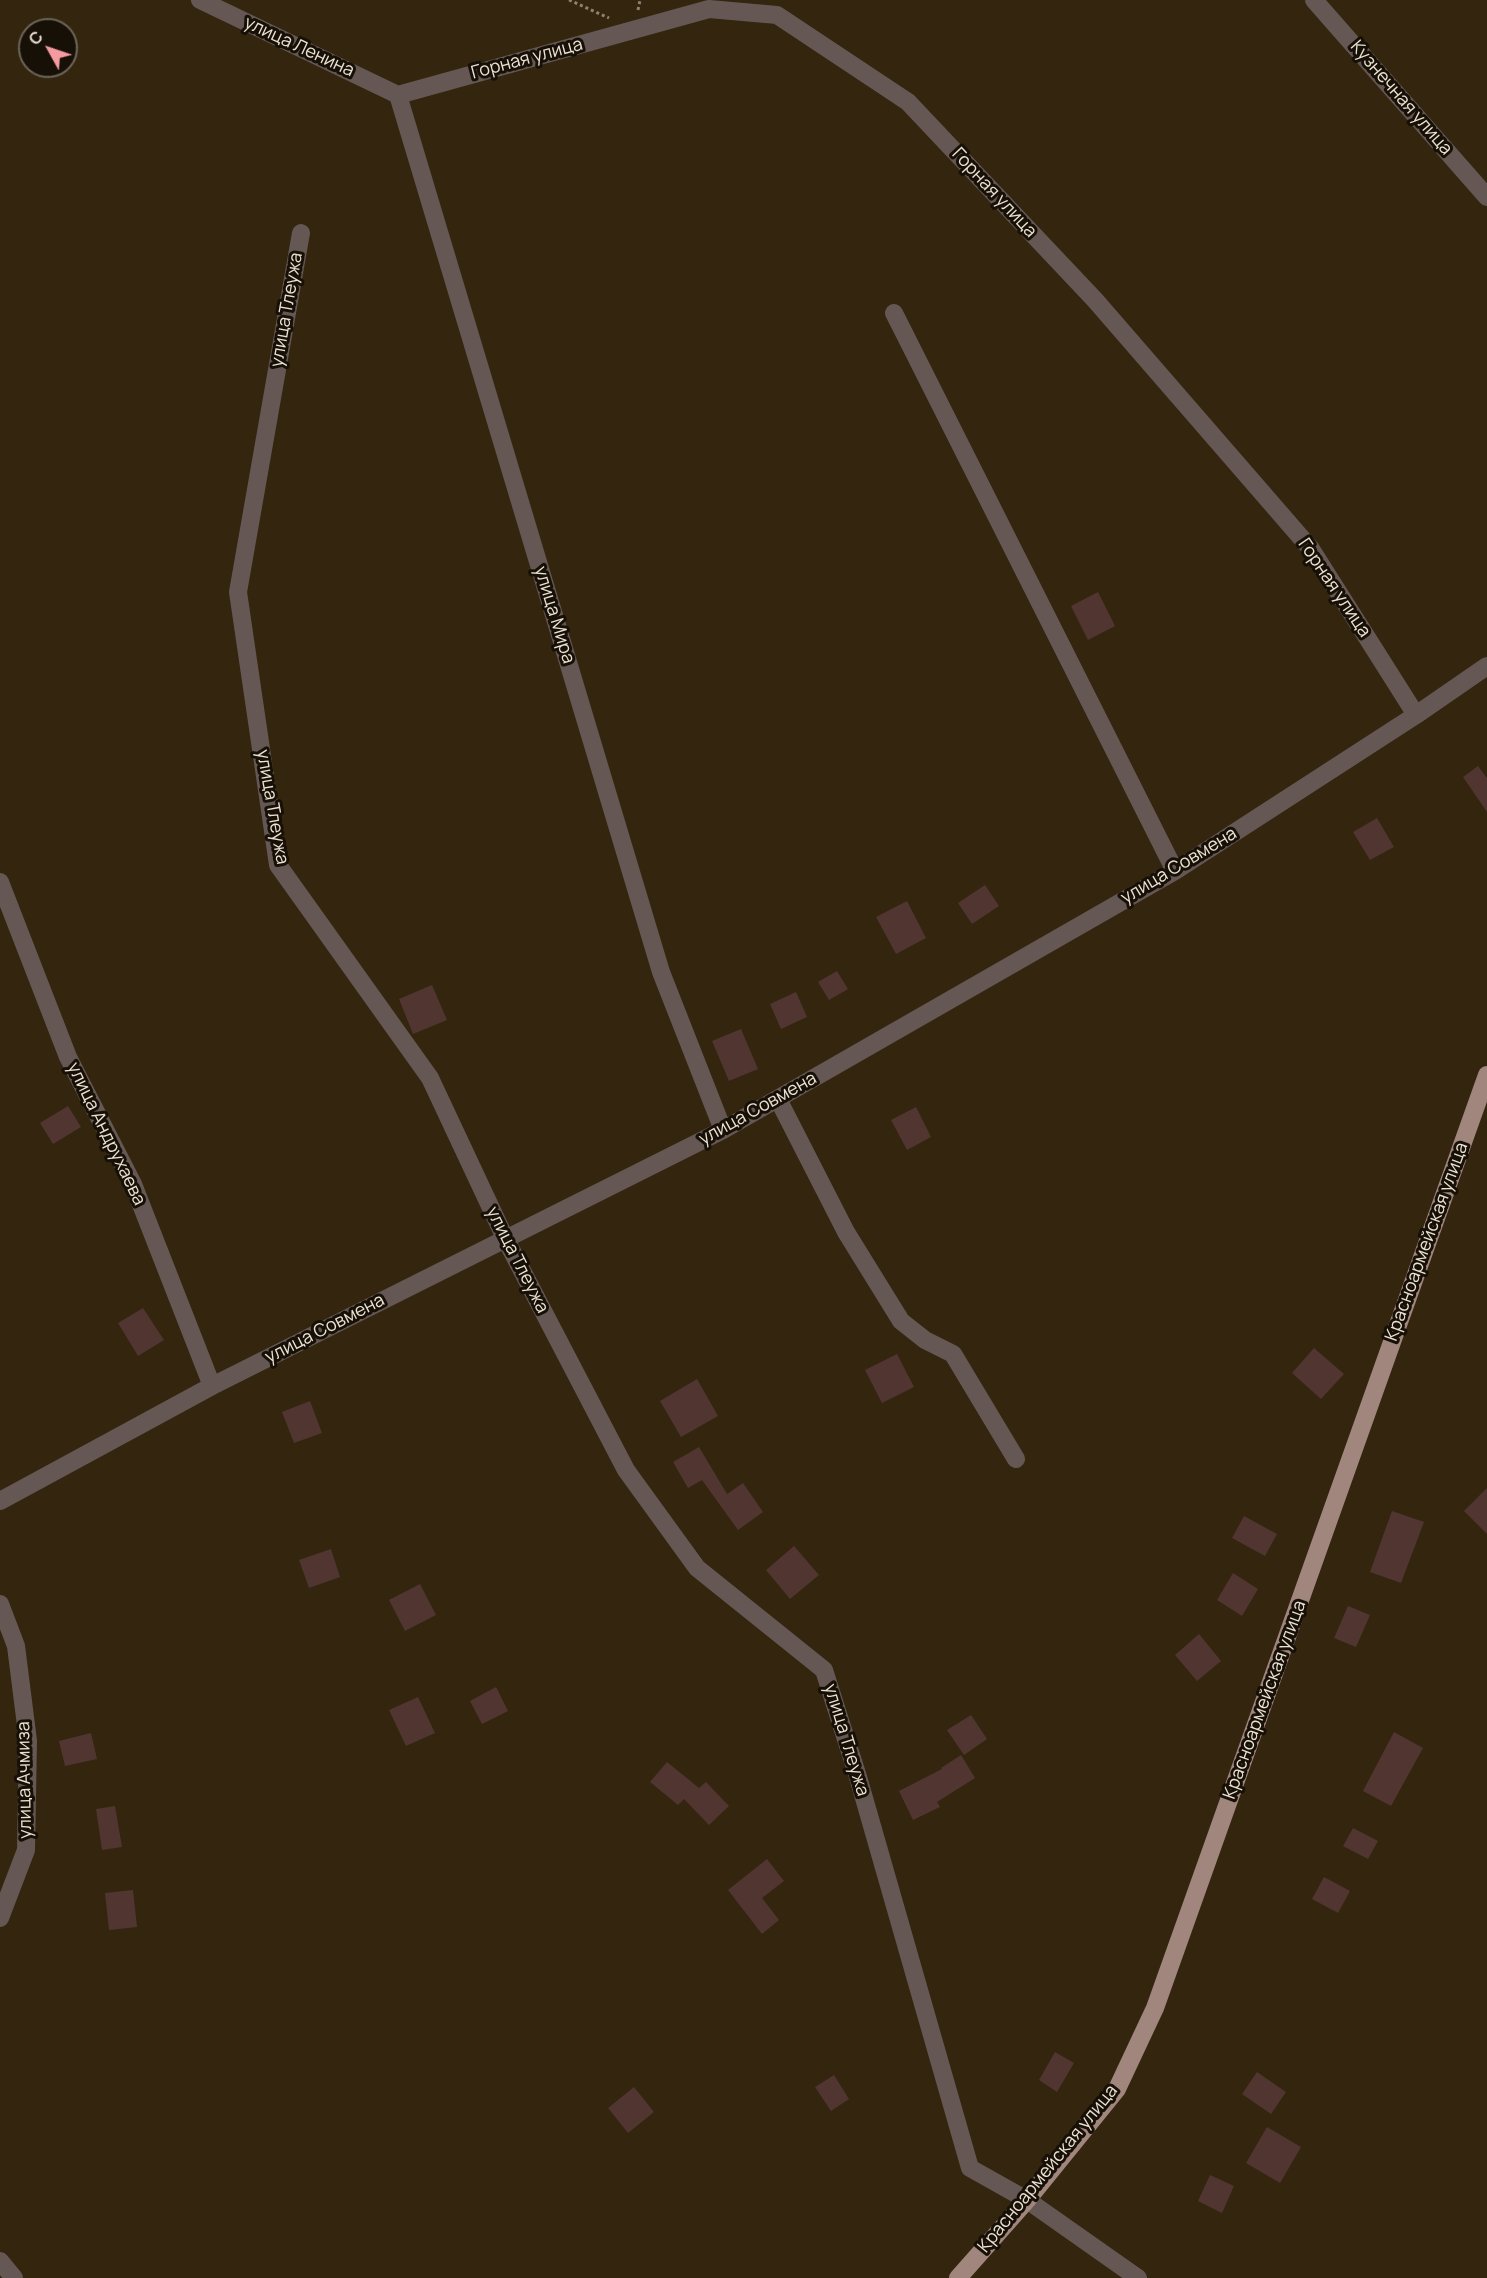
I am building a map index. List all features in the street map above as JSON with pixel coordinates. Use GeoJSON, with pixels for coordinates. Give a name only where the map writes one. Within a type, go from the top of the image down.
{"type":"FeatureCollection","features":[{"type":"Feature","properties":{"kind":"main road","name":"Красноармейская улица"},"geometry":{"type":"LineString","coordinates":[[958,2278],[1027,2200],[1117,2089],[1155,2008],[1487,1075]]}},
{"type":"Feature","properties":{"kind":"street","name":"улица Ленина"},"geometry":{"type":"LineString","coordinates":[[200,0],[398,95]]}},
{"type":"Feature","properties":{"kind":"street","name":"Кузнечная улица"},"geometry":{"type":"LineString","coordinates":[[1314,0],[1487,197]]}},
{"type":"Feature","properties":{"kind":"street","name":"Горная улица"},"geometry":{"type":"LineString","coordinates":[[398,95],[709,9],[777,15],[908,102],[1095,300],[1311,549],[1416,715]]}},
{"type":"Feature","properties":{"kind":"street","name":"улица Мира"},"geometry":{"type":"LineString","coordinates":[[398,95],[661,972],[723,1130]]}},
{"type":"Feature","properties":{"kind":"street","name":"улица Тлеужа"},"geometry":{"type":"LineString","coordinates":[[300,233],[238,592],[278,865],[430,1078],[505,1238],[626,1470],[697,1568],[824,1670],[858,1777],[970,2168],[1027,2200],[1138,2278]]}},
{"type":"Feature","properties":{"kind":"street"},"geometry":{"type":"LineString","coordinates":[[894,313],[1175,871]]}},
{"type":"Feature","properties":{"kind":"street","name":"улица Совмена"},"geometry":{"type":"LineString","coordinates":[[0,1501],[212,1386],[723,1130],[1175,871],[1416,715],[1487,666]]}},
{"type":"Feature","properties":{"kind":"street","name":"улица Андрухаева"},"geometry":{"type":"LineString","coordinates":[[0,882],[68,1057],[133,1184],[212,1386]]}},
{"type":"Feature","properties":{"kind":"street"},"geometry":{"type":"LineString","coordinates":[[778,1099],[846,1232],[901,1321],[925,1340],[953,1354],[1016,1459]]}},
{"type":"Feature","properties":{"kind":"street","name":"улица Ачмиза"},"geometry":{"type":"LineString","coordinates":[[0,1604],[16,1646],[28,1741],[26,1850],[0,1918]]}},
{"type":"Feature","properties":{"kind":"street"},"geometry":{"type":"LineString","coordinates":[[0,2261],[14,2278]]}},
{"type":"Feature","properties":{"kind":"path"},"geometry":{"type":"LineString","coordinates":[[569,0],[635,30]]}},
{"type":"Feature","properties":{"kind":"building"},"geometry":{"type":"Polygon","coordinates":[[[1098,592],[1115,626],[1088,640],[1071,606],[1098,592]]]}},
{"type":"Feature","properties":{"kind":"building"},"geometry":{"type":"Polygon","coordinates":[[[1478,766],[1487,778],[1487,812],[1463,777],[1478,766]]]}},
{"type":"Feature","properties":{"kind":"building"},"geometry":{"type":"Polygon","coordinates":[[[1377,818],[1394,847],[1370,860],[1353,832],[1377,818]]]}},
{"type":"Feature","properties":{"kind":"building"},"geometry":{"type":"Polygon","coordinates":[[[985,885],[999,906],[972,924],[958,903],[985,885]]]}},
{"type":"Feature","properties":{"kind":"building"},"geometry":{"type":"Polygon","coordinates":[[[907,901],[926,938],[896,954],[876,917],[907,901]]]}},
{"type":"Feature","properties":{"kind":"building"},"geometry":{"type":"Polygon","coordinates":[[[837,971],[848,989],[829,1000],[818,982],[837,971]]]}},
{"type":"Feature","properties":{"kind":"building"},"geometry":{"type":"Polygon","coordinates":[[[432,985],[447,1020],[413,1034],[399,999],[432,985]]]}},
{"type":"Feature","properties":{"kind":"building"},"geometry":{"type":"Polygon","coordinates":[[[796,992],[807,1017],[781,1029],[770,1004],[796,992]]]}},
{"type":"Feature","properties":{"kind":"building"},"geometry":{"type":"Polygon","coordinates":[[[741,1029],[758,1069],[729,1081],[712,1041],[741,1029]]]}},
{"type":"Feature","properties":{"kind":"building"},"geometry":{"type":"Polygon","coordinates":[[[68,1106],[81,1127],[53,1144],[40,1123],[68,1106]]]}},
{"type":"Feature","properties":{"kind":"building"},"geometry":{"type":"Polygon","coordinates":[[[916,1107],[931,1137],[907,1150],[891,1120],[916,1107]]]}},
{"type":"Feature","properties":{"kind":"building"},"geometry":{"type":"Polygon","coordinates":[[[143,1308],[164,1340],[138,1356],[118,1323],[143,1308]]]}},
{"type":"Feature","properties":{"kind":"building"},"geometry":{"type":"Polygon","coordinates":[[[1314,1348],[1344,1374],[1321,1399],[1292,1373],[1314,1348]]]}},
{"type":"Feature","properties":{"kind":"building"},"geometry":{"type":"Polygon","coordinates":[[[897,1354],[914,1387],[882,1403],[865,1370],[897,1354]]]}},
{"type":"Feature","properties":{"kind":"building"},"geometry":{"type":"Polygon","coordinates":[[[697,1379],[718,1416],[681,1437],[660,1401],[697,1379]]]}},
{"type":"Feature","properties":{"kind":"building"},"geometry":{"type":"Polygon","coordinates":[[[310,1401],[322,1433],[294,1443],[282,1412],[310,1401]]]}},
{"type":"Feature","properties":{"kind":"building"},"geometry":{"type":"Polygon","coordinates":[[[699,1447],[727,1494],[743,1483],[763,1512],[738,1530],[702,1480],[688,1488],[673,1462],[699,1447]]]}},
{"type":"Feature","properties":{"kind":"building"},"geometry":{"type":"Polygon","coordinates":[[[1487,1488],[1487,1534],[1464,1511],[1487,1488]]]}},
{"type":"Feature","properties":{"kind":"building"},"geometry":{"type":"Polygon","coordinates":[[[1392,1511],[1424,1522],[1401,1583],[1370,1572],[1392,1511]]]}},
{"type":"Feature","properties":{"kind":"building"},"geometry":{"type":"Polygon","coordinates":[[[1244,1516],[1277,1534],[1265,1556],[1232,1538],[1244,1516]]]}},
{"type":"Feature","properties":{"kind":"building"},"geometry":{"type":"Polygon","coordinates":[[[794,1546],[819,1575],[790,1599],[766,1570],[794,1546]]]}},
{"type":"Feature","properties":{"kind":"building"},"geometry":{"type":"Polygon","coordinates":[[[331,1549],[340,1577],[309,1588],[299,1560],[331,1549]]]}},
{"type":"Feature","properties":{"kind":"building"},"geometry":{"type":"Polygon","coordinates":[[[1233,1573],[1258,1589],[1242,1616],[1217,1600],[1233,1573]]]}},
{"type":"Feature","properties":{"kind":"building"},"geometry":{"type":"Polygon","coordinates":[[[420,1584],[436,1615],[405,1631],[389,1600],[420,1584]]]}},
{"type":"Feature","properties":{"kind":"building"},"geometry":{"type":"Polygon","coordinates":[[[1348,1606],[1370,1615],[1356,1647],[1334,1638],[1348,1606]]]}},
{"type":"Feature","properties":{"kind":"building"},"geometry":{"type":"Polygon","coordinates":[[[1199,1634],[1221,1661],[1197,1681],[1175,1655],[1199,1634]]]}},
{"type":"Feature","properties":{"kind":"building"},"geometry":{"type":"Polygon","coordinates":[[[496,1687],[508,1711],[482,1724],[470,1701],[496,1687]]]}},
{"type":"Feature","properties":{"kind":"building"},"geometry":{"type":"Polygon","coordinates":[[[418,1697],[435,1733],[406,1746],[389,1710],[418,1697]]]}},
{"type":"Feature","properties":{"kind":"building"},"geometry":{"type":"Polygon","coordinates":[[[971,1715],[987,1739],[964,1755],[947,1730],[971,1715]]]}},
{"type":"Feature","properties":{"kind":"building"},"geometry":{"type":"Polygon","coordinates":[[[1394,1732],[1423,1748],[1391,1806],[1363,1791],[1394,1732]]]}},
{"type":"Feature","properties":{"kind":"building"},"geometry":{"type":"Polygon","coordinates":[[[91,1733],[97,1759],[65,1766],[59,1741],[91,1733]]]}},
{"type":"Feature","properties":{"kind":"building"},"geometry":{"type":"Polygon","coordinates":[[[961,1755],[975,1778],[937,1802],[940,1807],[913,1820],[899,1791],[942,1769],[961,1755]]]}},
{"type":"Feature","properties":{"kind":"building"},"geometry":{"type":"Polygon","coordinates":[[[667,1762],[699,1788],[706,1782],[729,1806],[709,1825],[684,1799],[678,1805],[650,1782],[667,1762]]]}},
{"type":"Feature","properties":{"kind":"building"},"geometry":{"type":"Polygon","coordinates":[[[115,1806],[122,1847],[102,1850],[96,1809],[115,1806]]]}},
{"type":"Feature","properties":{"kind":"building"},"geometry":{"type":"Polygon","coordinates":[[[1353,1828],[1378,1841],[1368,1859],[1343,1846],[1353,1828]]]}},
{"type":"Feature","properties":{"kind":"building"},"geometry":{"type":"Polygon","coordinates":[[[767,1859],[784,1881],[762,1898],[779,1920],[762,1934],[728,1890],[767,1859]]]}},
{"type":"Feature","properties":{"kind":"building"},"geometry":{"type":"Polygon","coordinates":[[[1324,1877],[1350,1891],[1338,1913],[1312,1899],[1324,1877]]]}},
{"type":"Feature","properties":{"kind":"building"},"geometry":{"type":"Polygon","coordinates":[[[133,1890],[137,1927],[109,1930],[105,1893],[133,1890]]]}},
{"type":"Feature","properties":{"kind":"building"},"geometry":{"type":"Polygon","coordinates":[[[1055,2052],[1074,2063],[1057,2092],[1039,2080],[1055,2052]]]}},
{"type":"Feature","properties":{"kind":"building"},"geometry":{"type":"Polygon","coordinates":[[[1257,2072],[1286,2092],[1271,2114],[1242,2094],[1257,2072]]]}},
{"type":"Feature","properties":{"kind":"building"},"geometry":{"type":"Polygon","coordinates":[[[834,2075],[849,2099],[831,2111],[815,2087],[834,2075]]]}},
{"type":"Feature","properties":{"kind":"building"},"geometry":{"type":"Polygon","coordinates":[[[634,2087],[654,2112],[628,2133],[608,2108],[634,2087]]]}},
{"type":"Feature","properties":{"kind":"building"},"geometry":{"type":"Polygon","coordinates":[[[1267,2127],[1301,2147],[1280,2183],[1246,2163],[1267,2127]]]}},
{"type":"Feature","properties":{"kind":"building"},"geometry":{"type":"Polygon","coordinates":[[[1210,2175],[1234,2186],[1222,2213],[1198,2201],[1210,2175]]]}}]}
